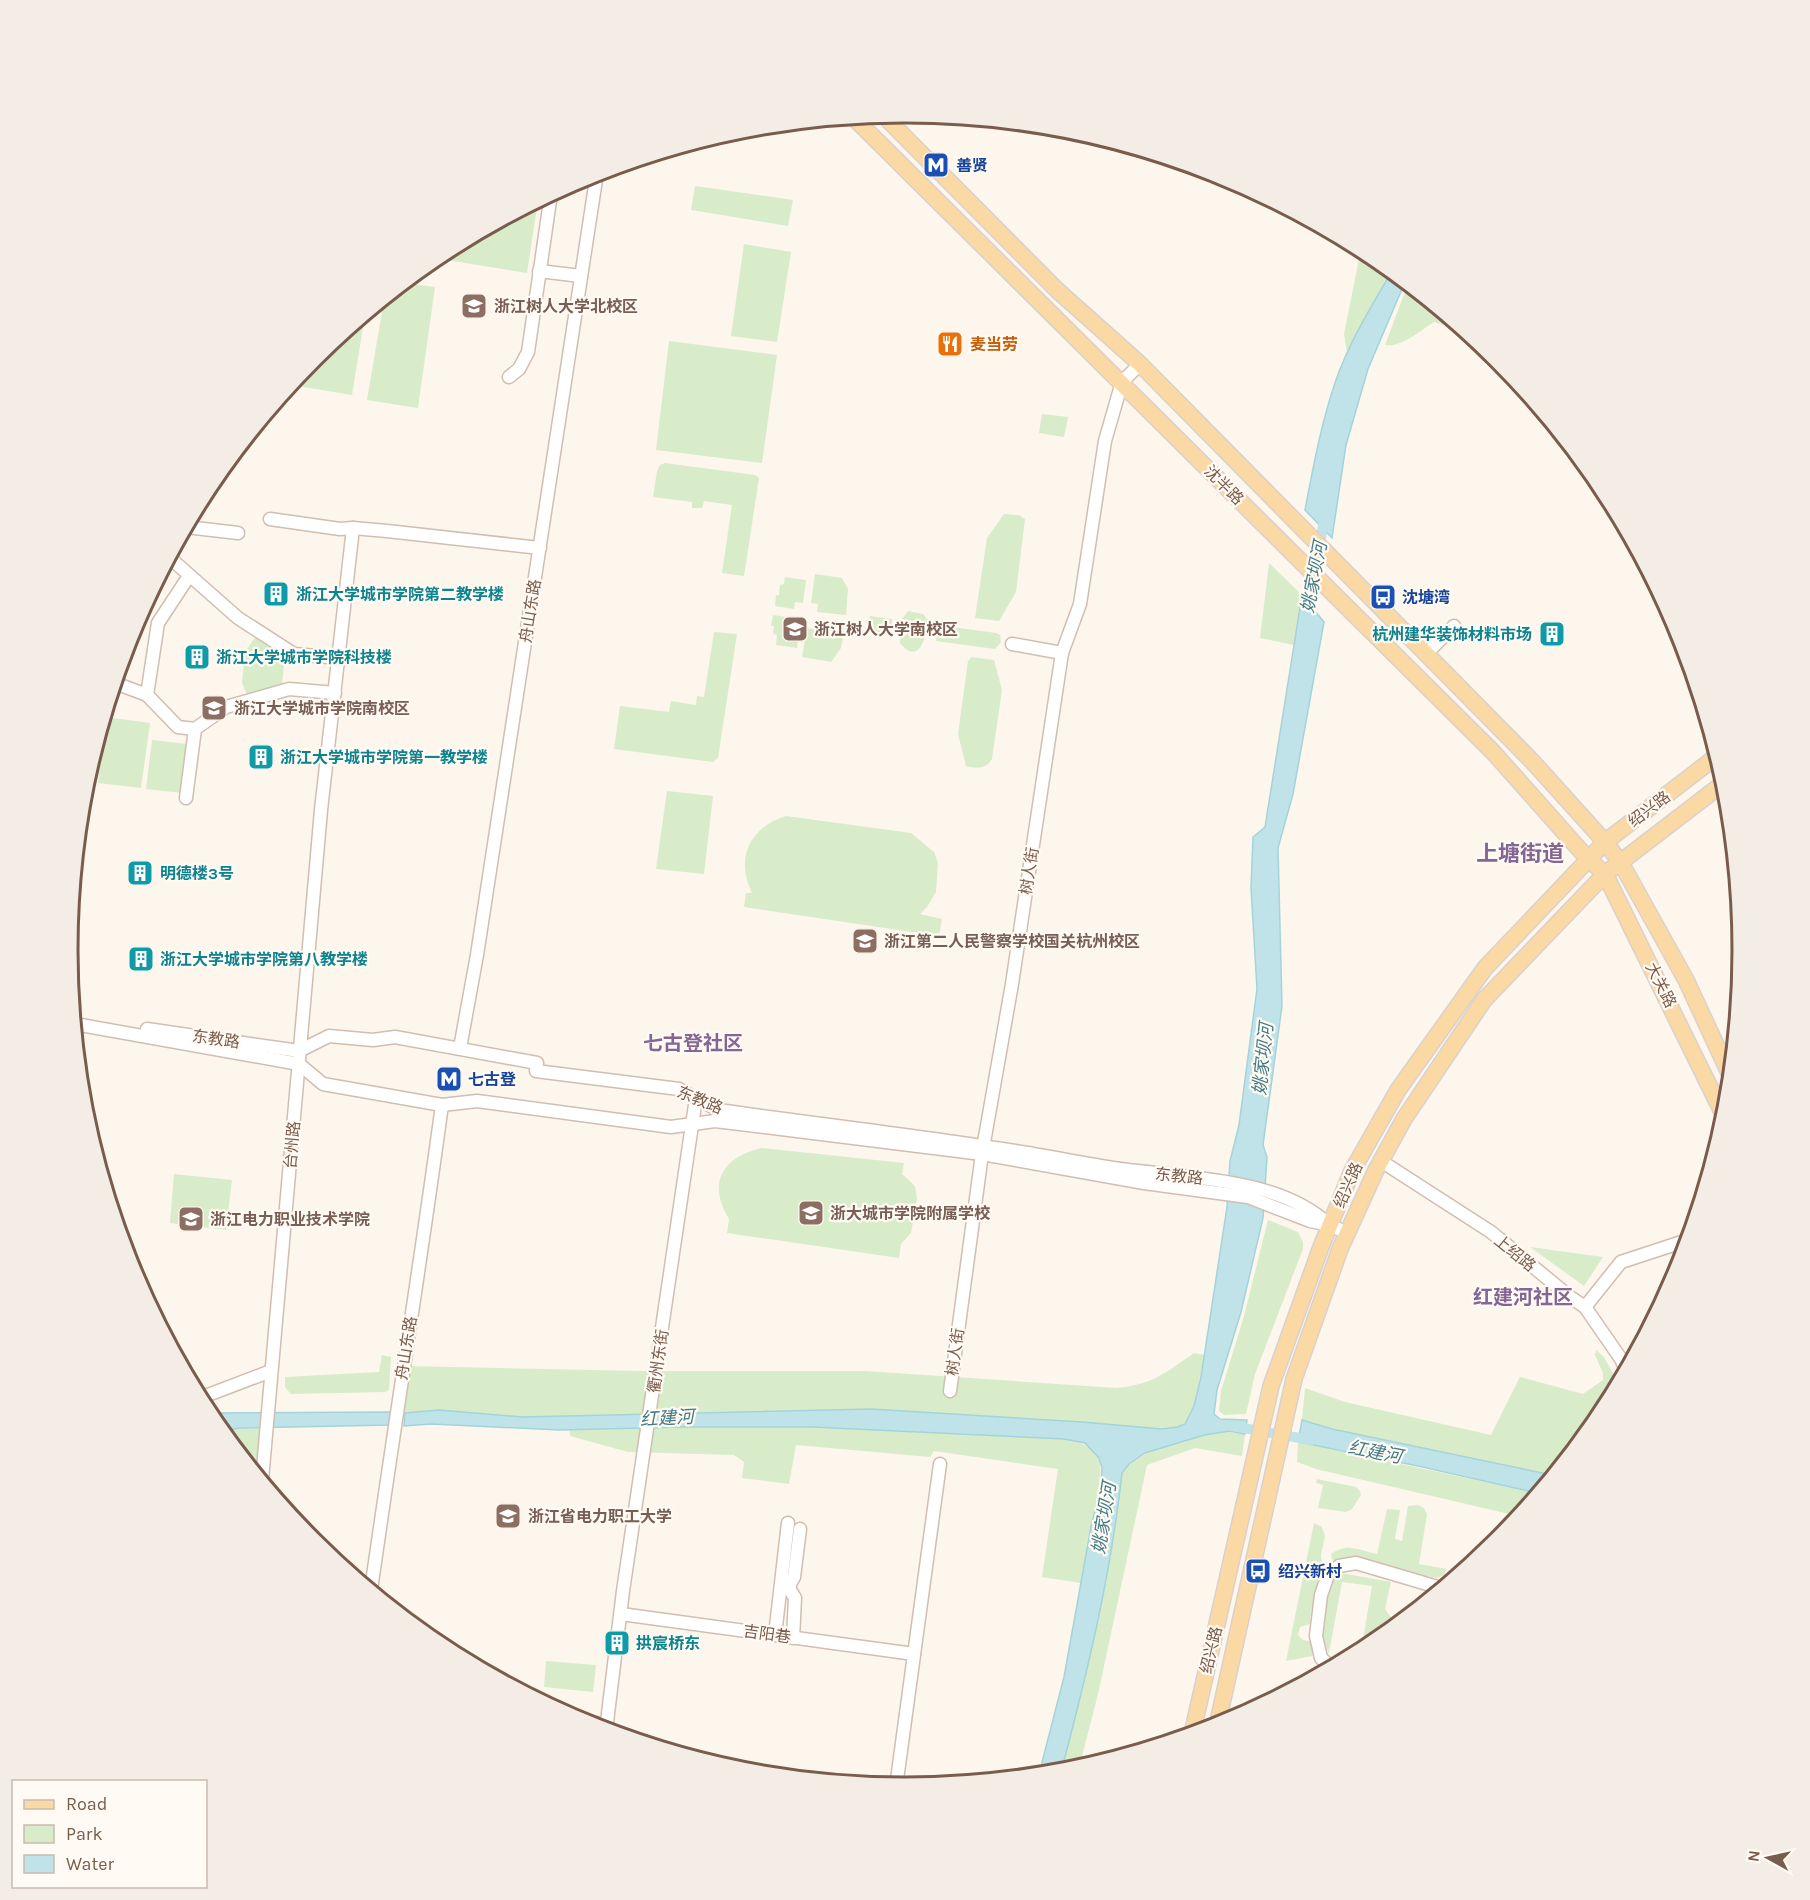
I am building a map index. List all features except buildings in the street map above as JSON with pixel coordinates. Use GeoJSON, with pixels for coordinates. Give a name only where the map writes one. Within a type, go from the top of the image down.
{"type":"FeatureCollection","features":[{"type":"Feature","properties":{"kind":"main road","name":"沈半路"},"geometry":{"type":"LineString","coordinates":[[891,124],[1057,290],[1140,364],[1532,761],[1605,842]]}},
{"type":"Feature","properties":{"kind":"main road","name":"沈半路"},"geometry":{"type":"LineString","coordinates":[[861,125],[1493,752],[1588,858]]}},
{"type":"Feature","properties":{"kind":"main road","name":"绍兴路"},"geometry":{"type":"LineString","coordinates":[[1194,1724],[1271,1386],[1352,1171],[1402,1083],[1485,968],[1605,842],[1710,762]]}},
{"type":"Feature","properties":{"kind":"main road","name":"绍兴路"},"geometry":{"type":"LineString","coordinates":[[1220,1715],[1294,1379],[1347,1233],[1381,1161],[1404,1119],[1484,999],[1605,874],[1716,789]]}},
{"type":"Feature","properties":{"kind":"main road","name":"大关路"},"geometry":{"type":"LineString","coordinates":[[1605,842],[1621,863],[1686,980],[1724,1063]]}},
{"type":"Feature","properties":{"kind":"main road","name":"大关路"},"geometry":{"type":"LineString","coordinates":[[1588,858],[1605,874],[1717,1103]]}},
{"type":"Feature","properties":{"kind":"street","name":"舟山东路"},"geometry":{"type":"LineString","coordinates":[[460,1048],[479,944],[595,184]]}},
{"type":"Feature","properties":{"kind":"street"},"geometry":{"type":"LineString","coordinates":[[509,377],[519,369],[528,352],[550,203]]}},
{"type":"Feature","properties":{"kind":"street"},"geometry":{"type":"LineString","coordinates":[[539,271],[581,276]]}},
{"type":"Feature","properties":{"kind":"street","name":"树人街"},"geometry":{"type":"LineString","coordinates":[[950,1391],[982,1150],[1012,984],[1062,652],[1080,604],[1105,441],[1122,382],[1140,364]]}},
{"type":"Feature","properties":{"kind":"street"},"geometry":{"type":"LineString","coordinates":[[270,519],[340,529],[353,528],[540,548]]}},
{"type":"Feature","properties":{"kind":"street"},"geometry":{"type":"LineString","coordinates":[[194,528],[238,533]]}},
{"type":"Feature","properties":{"kind":"street","name":"台州路"},"geometry":{"type":"LineString","coordinates":[[263,1470],[321,810],[353,528]]}},
{"type":"Feature","properties":{"kind":"street"},"geometry":{"type":"LineString","coordinates":[[175,562],[238,618],[294,654],[339,658]]}},
{"type":"Feature","properties":{"kind":"street"},"geometry":{"type":"LineString","coordinates":[[147,695],[158,623],[189,576]]}},
{"type":"Feature","properties":{"kind":"street"},"geometry":{"type":"LineString","coordinates":[[1426,654],[1454,626]]}},
{"type":"Feature","properties":{"kind":"street"},"geometry":{"type":"LineString","coordinates":[[1012,644],[1062,652]]}},
{"type":"Feature","properties":{"kind":"street"},"geometry":{"type":"LineString","coordinates":[[122,685],[147,695],[178,727],[195,729],[226,707],[290,689],[335,693]]}},
{"type":"Feature","properties":{"kind":"street"},"geometry":{"type":"LineString","coordinates":[[186,798],[195,729]]}},
{"type":"Feature","properties":{"kind":"street","name":"东教路"},"geometry":{"type":"LineString","coordinates":[[81,1019],[299,1058],[323,1084],[442,1105],[477,1101],[671,1127],[716,1121],[982,1150]]}},
{"type":"Feature","properties":{"kind":"street","name":"东教路"},"geometry":{"type":"LineString","coordinates":[[82,1025],[299,1058],[329,1036],[373,1040],[395,1037],[537,1063],[536,1071],[679,1089],[718,1110],[1113,1168],[1194,1183],[1312,1216],[1347,1233]]}},
{"type":"Feature","properties":{"kind":"street","name":"衢州东街"},"geometry":{"type":"LineString","coordinates":[[608,1721],[621,1614],[696,1098]]}},
{"type":"Feature","properties":{"kind":"street","name":"舟山东路"},"geometry":{"type":"LineString","coordinates":[[372,1582],[442,1105]]}},
{"type":"Feature","properties":{"kind":"street","name":"上绍路"},"geometry":{"type":"LineString","coordinates":[[1381,1161],[1491,1232],[1585,1307],[1622,1362]]}},
{"type":"Feature","properties":{"kind":"street"},"geometry":{"type":"LineString","coordinates":[[1585,1307],[1621,1262],[1678,1243]]}},
{"type":"Feature","properties":{"kind":"street"},"geometry":{"type":"LineString","coordinates":[[208,1395],[271,1371]]}},
{"type":"Feature","properties":{"kind":"street"},"geometry":{"type":"LineString","coordinates":[[897,1777],[940,1464]]}},
{"type":"Feature","properties":{"kind":"street"},"geometry":{"type":"LineString","coordinates":[[775,1635],[788,1523]]}},
{"type":"Feature","properties":{"kind":"street"},"geometry":{"type":"LineString","coordinates":[[793,1638],[795,1598],[790,1590],[790,1584],[794,1576],[800,1529]]}},
{"type":"Feature","properties":{"kind":"street"},"geometry":{"type":"LineString","coordinates":[[1325,1662],[1321,1658],[1316,1636],[1321,1595],[1328,1575],[1338,1566],[1356,1563],[1433,1586]]}},
{"type":"Feature","properties":{"kind":"street","name":"吉阳巷"},"geometry":{"type":"LineString","coordinates":[[621,1614],[914,1654]]}},
{"type":"Feature","properties":{"kind":"green space"},"geometry":{"type":"Polygon","coordinates":[[[695,186],[793,200],[788,226],[691,210],[695,186]]]}},
{"type":"Feature","properties":{"kind":"green space"},"geometry":{"type":"Polygon","coordinates":[[[537,209],[527,273],[449,260],[537,209]]]}},
{"type":"Feature","properties":{"kind":"green space"},"geometry":{"type":"Polygon","coordinates":[[[744,244],[791,252],[777,342],[731,336],[744,244]]]}},
{"type":"Feature","properties":{"kind":"green space"},"geometry":{"type":"Polygon","coordinates":[[[1359,259],[1388,279],[1347,353],[1344,334],[1359,259]]]}},
{"type":"Feature","properties":{"kind":"green space"},"geometry":{"type":"Polygon","coordinates":[[[415,284],[435,287],[418,408],[367,400],[382,310],[415,284]]]}},
{"type":"Feature","properties":{"kind":"green space"},"geometry":{"type":"Polygon","coordinates":[[[1405,292],[1448,326],[1434,322],[1398,344],[1385,345],[1405,292]]]}},
{"type":"Feature","properties":{"kind":"green space"},"geometry":{"type":"Polygon","coordinates":[[[363,325],[352,395],[300,386],[363,325]]]}},
{"type":"Feature","properties":{"kind":"green space"},"geometry":{"type":"Polygon","coordinates":[[[669,341],[777,355],[762,463],[656,450],[669,341]]]}},
{"type":"Feature","properties":{"kind":"green space"},"geometry":{"type":"Polygon","coordinates":[[[1042,414],[1068,417],[1064,437],[1039,433],[1042,414]]]}},
{"type":"Feature","properties":{"kind":"green space"},"geometry":{"type":"Polygon","coordinates":[[[665,463],[755,475],[759,478],[744,576],[722,573],[732,505],[704,501],[702,508],[692,508],[692,502],[653,497],[657,471],[660,465],[665,463]]]}},
{"type":"Feature","properties":{"kind":"green space"},"geometry":{"type":"Polygon","coordinates":[[[1004,514],[1019,515],[1025,519],[1016,592],[999,621],[975,618],[987,538],[1004,514]]]}},
{"type":"Feature","properties":{"kind":"green space"},"geometry":{"type":"Polygon","coordinates":[[[1269,563],[1302,595],[1294,645],[1260,638],[1269,563]]]}},
{"type":"Feature","properties":{"kind":"green space"},"geometry":{"type":"Polygon","coordinates":[[[815,574],[842,578],[848,589],[846,615],[817,612],[818,604],[811,603],[815,574]]]}},
{"type":"Feature","properties":{"kind":"green space"},"geometry":{"type":"Polygon","coordinates":[[[785,577],[806,580],[803,603],[795,602],[794,609],[775,606],[776,595],[779,595],[780,585],[784,584],[785,577]]]}},
{"type":"Feature","properties":{"kind":"green space"},"geometry":{"type":"Polygon","coordinates":[[[908,611],[923,614],[928,620],[924,641],[917,650],[912,652],[900,643],[902,619],[908,611]]]}},
{"type":"Feature","properties":{"kind":"green space"},"geometry":{"type":"Polygon","coordinates":[[[773,615],[793,618],[792,625],[800,626],[797,648],[776,645],[777,635],[773,634],[774,626],[771,626],[773,615]]]}},
{"type":"Feature","properties":{"kind":"green space"},"geometry":{"type":"Polygon","coordinates":[[[870,616],[892,619],[891,635],[868,632],[870,616]]]}},
{"type":"Feature","properties":{"kind":"green space"},"geometry":{"type":"Polygon","coordinates":[[[817,621],[845,625],[841,648],[831,662],[802,657],[807,628],[815,629],[817,621]]]}},
{"type":"Feature","properties":{"kind":"green space"},"geometry":{"type":"Polygon","coordinates":[[[938,625],[996,633],[1000,635],[1001,642],[995,649],[936,641],[938,625]]]}},
{"type":"Feature","properties":{"kind":"green space"},"geometry":{"type":"Polygon","coordinates":[[[714,632],[737,634],[718,758],[713,762],[614,749],[620,706],[669,712],[671,701],[696,705],[697,696],[704,697],[714,632]]]}},
{"type":"Feature","properties":{"kind":"green space"},"geometry":{"type":"Polygon","coordinates":[[[256,636],[285,658],[282,684],[249,699],[242,683],[245,652],[256,636]]]}},
{"type":"Feature","properties":{"kind":"green space"},"geometry":{"type":"Polygon","coordinates":[[[971,657],[994,660],[1002,690],[992,759],[987,765],[977,768],[966,766],[958,734],[968,661],[971,657]]]}},
{"type":"Feature","properties":{"kind":"green space"},"geometry":{"type":"Polygon","coordinates":[[[112,718],[150,723],[141,788],[98,783],[101,758],[112,718]]]}},
{"type":"Feature","properties":{"kind":"green space"},"geometry":{"type":"Polygon","coordinates":[[[152,740],[188,744],[182,793],[146,789],[152,740]]]}},
{"type":"Feature","properties":{"kind":"green space"},"geometry":{"type":"Polygon","coordinates":[[[667,791],[713,796],[704,874],[656,869],[667,791]]]}},
{"type":"Feature","properties":{"kind":"green space"},"geometry":{"type":"Polygon","coordinates":[[[786,816],[911,833],[934,852],[938,863],[936,892],[920,914],[942,919],[939,936],[744,907],[746,893],[752,893],[745,867],[749,845],[763,828],[786,816]]]}},
{"type":"Feature","properties":{"kind":"green space"},"geometry":{"type":"Polygon","coordinates":[[[762,1148],[904,1163],[902,1174],[915,1186],[917,1199],[911,1233],[901,1244],[899,1258],[727,1233],[729,1219],[719,1194],[722,1173],[737,1158],[762,1148]]]}},
{"type":"Feature","properties":{"kind":"green space"},"geometry":{"type":"Polygon","coordinates":[[[174,1174],[232,1180],[226,1230],[170,1223],[174,1174]]]}},
{"type":"Feature","properties":{"kind":"green space"},"geometry":{"type":"Polygon","coordinates":[[[1268,1220],[1298,1232],[1303,1242],[1303,1249],[1255,1374],[1246,1414],[1224,1415],[1219,1411],[1221,1391],[1244,1316],[1268,1220]]]}},
{"type":"Feature","properties":{"kind":"green space"},"geometry":{"type":"Polygon","coordinates":[[[1530,1247],[1603,1257],[1584,1286],[1530,1247]]]}},
{"type":"Feature","properties":{"kind":"green space"},"geometry":{"type":"Polygon","coordinates":[[[1596,1350],[1604,1357],[1614,1375],[1593,1409],[1544,1473],[1332,1429],[1302,1420],[1305,1388],[1345,1402],[1491,1435],[1520,1377],[1583,1394],[1603,1380],[1603,1373],[1595,1355],[1596,1350]]]}},
{"type":"Feature","properties":{"kind":"green space"},"geometry":{"type":"Polygon","coordinates":[[[1194,1353],[1205,1355],[1194,1406],[1185,1424],[1162,1429],[871,1409],[522,1417],[439,1410],[405,1413],[405,1366],[642,1371],[865,1371],[1116,1388],[1149,1381],[1194,1353]]]}},
{"type":"Feature","properties":{"kind":"green space"},"geometry":{"type":"Polygon","coordinates":[[[382,1355],[391,1357],[389,1390],[385,1392],[291,1394],[285,1387],[285,1377],[379,1372],[382,1355]]]}},
{"type":"Feature","properties":{"kind":"green space"},"geometry":{"type":"Polygon","coordinates":[[[813,1427],[1064,1439],[1084,1444],[1099,1458],[1100,1480],[1081,1583],[1042,1577],[1058,1469],[934,1451],[930,1457],[796,1445],[789,1484],[742,1478],[744,1462],[734,1455],[628,1452],[570,1436],[569,1429],[813,1427]]]}},
{"type":"Feature","properties":{"kind":"green space"},"geometry":{"type":"Polygon","coordinates":[[[266,1428],[263,1468],[249,1453],[232,1430],[266,1428]]]}},
{"type":"Feature","properties":{"kind":"green space"},"geometry":{"type":"Polygon","coordinates":[[[1230,1431],[1245,1434],[1242,1456],[1195,1448],[1147,1465],[1098,1694],[1082,1757],[1064,1761],[1097,1624],[1122,1473],[1142,1456],[1156,1449],[1230,1431]]]}},
{"type":"Feature","properties":{"kind":"green space"},"geometry":{"type":"Polygon","coordinates":[[[1298,1442],[1530,1491],[1510,1514],[1316,1469],[1297,1462],[1298,1442]]]}},
{"type":"Feature","properties":{"kind":"green space"},"geometry":{"type":"Polygon","coordinates":[[[1317,1479],[1356,1487],[1361,1495],[1352,1509],[1346,1512],[1318,1508],[1323,1485],[1316,1483],[1317,1479]]]}},
{"type":"Feature","properties":{"kind":"green space"},"geometry":{"type":"Polygon","coordinates":[[[1418,1505],[1424,1508],[1427,1514],[1419,1564],[1447,1569],[1444,1575],[1438,1578],[1426,1576],[1352,1556],[1335,1561],[1332,1559],[1331,1554],[1343,1548],[1377,1554],[1387,1509],[1400,1510],[1395,1539],[1402,1541],[1408,1506],[1418,1505]]]}},
{"type":"Feature","properties":{"kind":"green space"},"geometry":{"type":"Polygon","coordinates":[[[1314,1523],[1322,1527],[1325,1536],[1321,1555],[1323,1576],[1311,1611],[1310,1624],[1300,1627],[1298,1635],[1303,1640],[1313,1642],[1314,1647],[1312,1656],[1286,1661],[1314,1523]]]}},
{"type":"Feature","properties":{"kind":"green space"},"geometry":{"type":"Polygon","coordinates":[[[1341,1573],[1391,1582],[1385,1609],[1393,1617],[1363,1639],[1372,1586],[1342,1582],[1329,1653],[1322,1639],[1326,1594],[1334,1576],[1341,1573]]]}},
{"type":"Feature","properties":{"kind":"green space"},"geometry":{"type":"Polygon","coordinates":[[[546,1661],[596,1665],[593,1692],[544,1687],[546,1661]]]}},
{"type":"Feature","properties":{"kind":"water"},"geometry":{"type":"Polygon","coordinates":[[[1387,279],[1402,289],[1368,369],[1346,445],[1332,538],[1305,510],[1330,399],[1340,368],[1360,326],[1387,279]]]}},
{"type":"Feature","properties":{"kind":"water"},"geometry":{"type":"Polygon","coordinates":[[[1302,595],[1324,622],[1293,794],[1278,848],[1282,1006],[1263,1145],[1267,1157],[1263,1218],[1241,1312],[1217,1390],[1214,1414],[1220,1419],[1247,1420],[1245,1434],[1230,1431],[1204,1435],[1145,1453],[1129,1464],[1122,1473],[1097,1624],[1064,1761],[1041,1765],[1064,1677],[1091,1527],[1101,1485],[1102,1467],[1099,1458],[1085,1443],[1064,1439],[813,1427],[559,1430],[431,1424],[404,1426],[405,1413],[439,1410],[522,1417],[871,1409],[1162,1429],[1185,1424],[1194,1406],[1201,1377],[1227,1207],[1230,1161],[1239,1125],[1257,989],[1251,888],[1253,837],[1265,827],[1302,595]]]}},
{"type":"Feature","properties":{"kind":"water"},"geometry":{"type":"Polygon","coordinates":[[[390,1412],[391,1425],[232,1430],[220,1413],[390,1412]]]}},
{"type":"Feature","properties":{"kind":"water"},"geometry":{"type":"Polygon","coordinates":[[[1302,1420],[1332,1429],[1544,1473],[1530,1491],[1298,1442],[1302,1420]]]}},
{"type":"Feature","properties":{"kind":"waterway","name":"姚家坝河"},"geometry":{"type":"LineString","coordinates":[[1307,615],[1325,515]]}},
{"type":"Feature","properties":{"kind":"waterway","name":"红建河"},"geometry":{"type":"LineString","coordinates":[[1232,1426],[1311,1440]]}},
{"type":"Feature","properties":{"kind":"place","name":"善贤"},"geometry":{"type":"Point","coordinates":[936,165]}},
{"type":"Feature","properties":{"kind":"place","name":"浙江树人大学北校区"},"geometry":{"type":"Point","coordinates":[474,306]}},
{"type":"Feature","properties":{"kind":"place","name":"麦当劳"},"geometry":{"type":"Point","coordinates":[950,344]}},
{"type":"Feature","properties":{"kind":"place","name":"浙江大学城市学院第二教学楼"},"geometry":{"type":"Point","coordinates":[276,594]}},
{"type":"Feature","properties":{"kind":"place","name":"沈塘湾"},"geometry":{"type":"Point","coordinates":[1383,597]}},
{"type":"Feature","properties":{"kind":"place","name":"浙江树人大学南校区"},"geometry":{"type":"Point","coordinates":[795,629]}},
{"type":"Feature","properties":{"kind":"place","name":"杭州建华装饰材料市场"},"geometry":{"type":"Point","coordinates":[1552,634]}},
{"type":"Feature","properties":{"kind":"place","name":"浙江大学城市学院科技楼"},"geometry":{"type":"Point","coordinates":[197,657]}},
{"type":"Feature","properties":{"kind":"place","name":"浙江大学城市学院南校区"},"geometry":{"type":"Point","coordinates":[214,708]}},
{"type":"Feature","properties":{"kind":"place","name":"浙江大学城市学院第一教学楼"},"geometry":{"type":"Point","coordinates":[261,757]}},
{"type":"Feature","properties":{"kind":"place","name":"明德楼3号"},"geometry":{"type":"Point","coordinates":[140,873]}},
{"type":"Feature","properties":{"kind":"place","name":"浙江第二人民警察学校国关杭州校区"},"geometry":{"type":"Point","coordinates":[865,941]}},
{"type":"Feature","properties":{"kind":"place","name":"浙江大学城市学院第八教学楼"},"geometry":{"type":"Point","coordinates":[141,959]}},
{"type":"Feature","properties":{"kind":"place","name":"七古登"},"geometry":{"type":"Point","coordinates":[449,1079]}},
{"type":"Feature","properties":{"kind":"place","name":"浙大城市学院附属学校"},"geometry":{"type":"Point","coordinates":[811,1213]}},
{"type":"Feature","properties":{"kind":"place","name":"浙江电力职业技术学院"},"geometry":{"type":"Point","coordinates":[191,1219]}},
{"type":"Feature","properties":{"kind":"place","name":"浙江省电力职工大学"},"geometry":{"type":"Point","coordinates":[508,1516]}},
{"type":"Feature","properties":{"kind":"place","name":"绍兴新村"},"geometry":{"type":"Point","coordinates":[1258,1571]}},
{"type":"Feature","properties":{"kind":"place","name":"拱宸桥东"},"geometry":{"type":"Point","coordinates":[617,1643]}},
{"type":"Feature","properties":{"kind":"district","name":"上塘街道"},"geometry":{"type":"Point","coordinates":[1520,854]}},
{"type":"Feature","properties":{"kind":"district","name":"七古登社区"},"geometry":{"type":"Point","coordinates":[693,1043]}},
{"type":"Feature","properties":{"kind":"district","name":"红建河社区"},"geometry":{"type":"Point","coordinates":[1523,1297]}}]}
